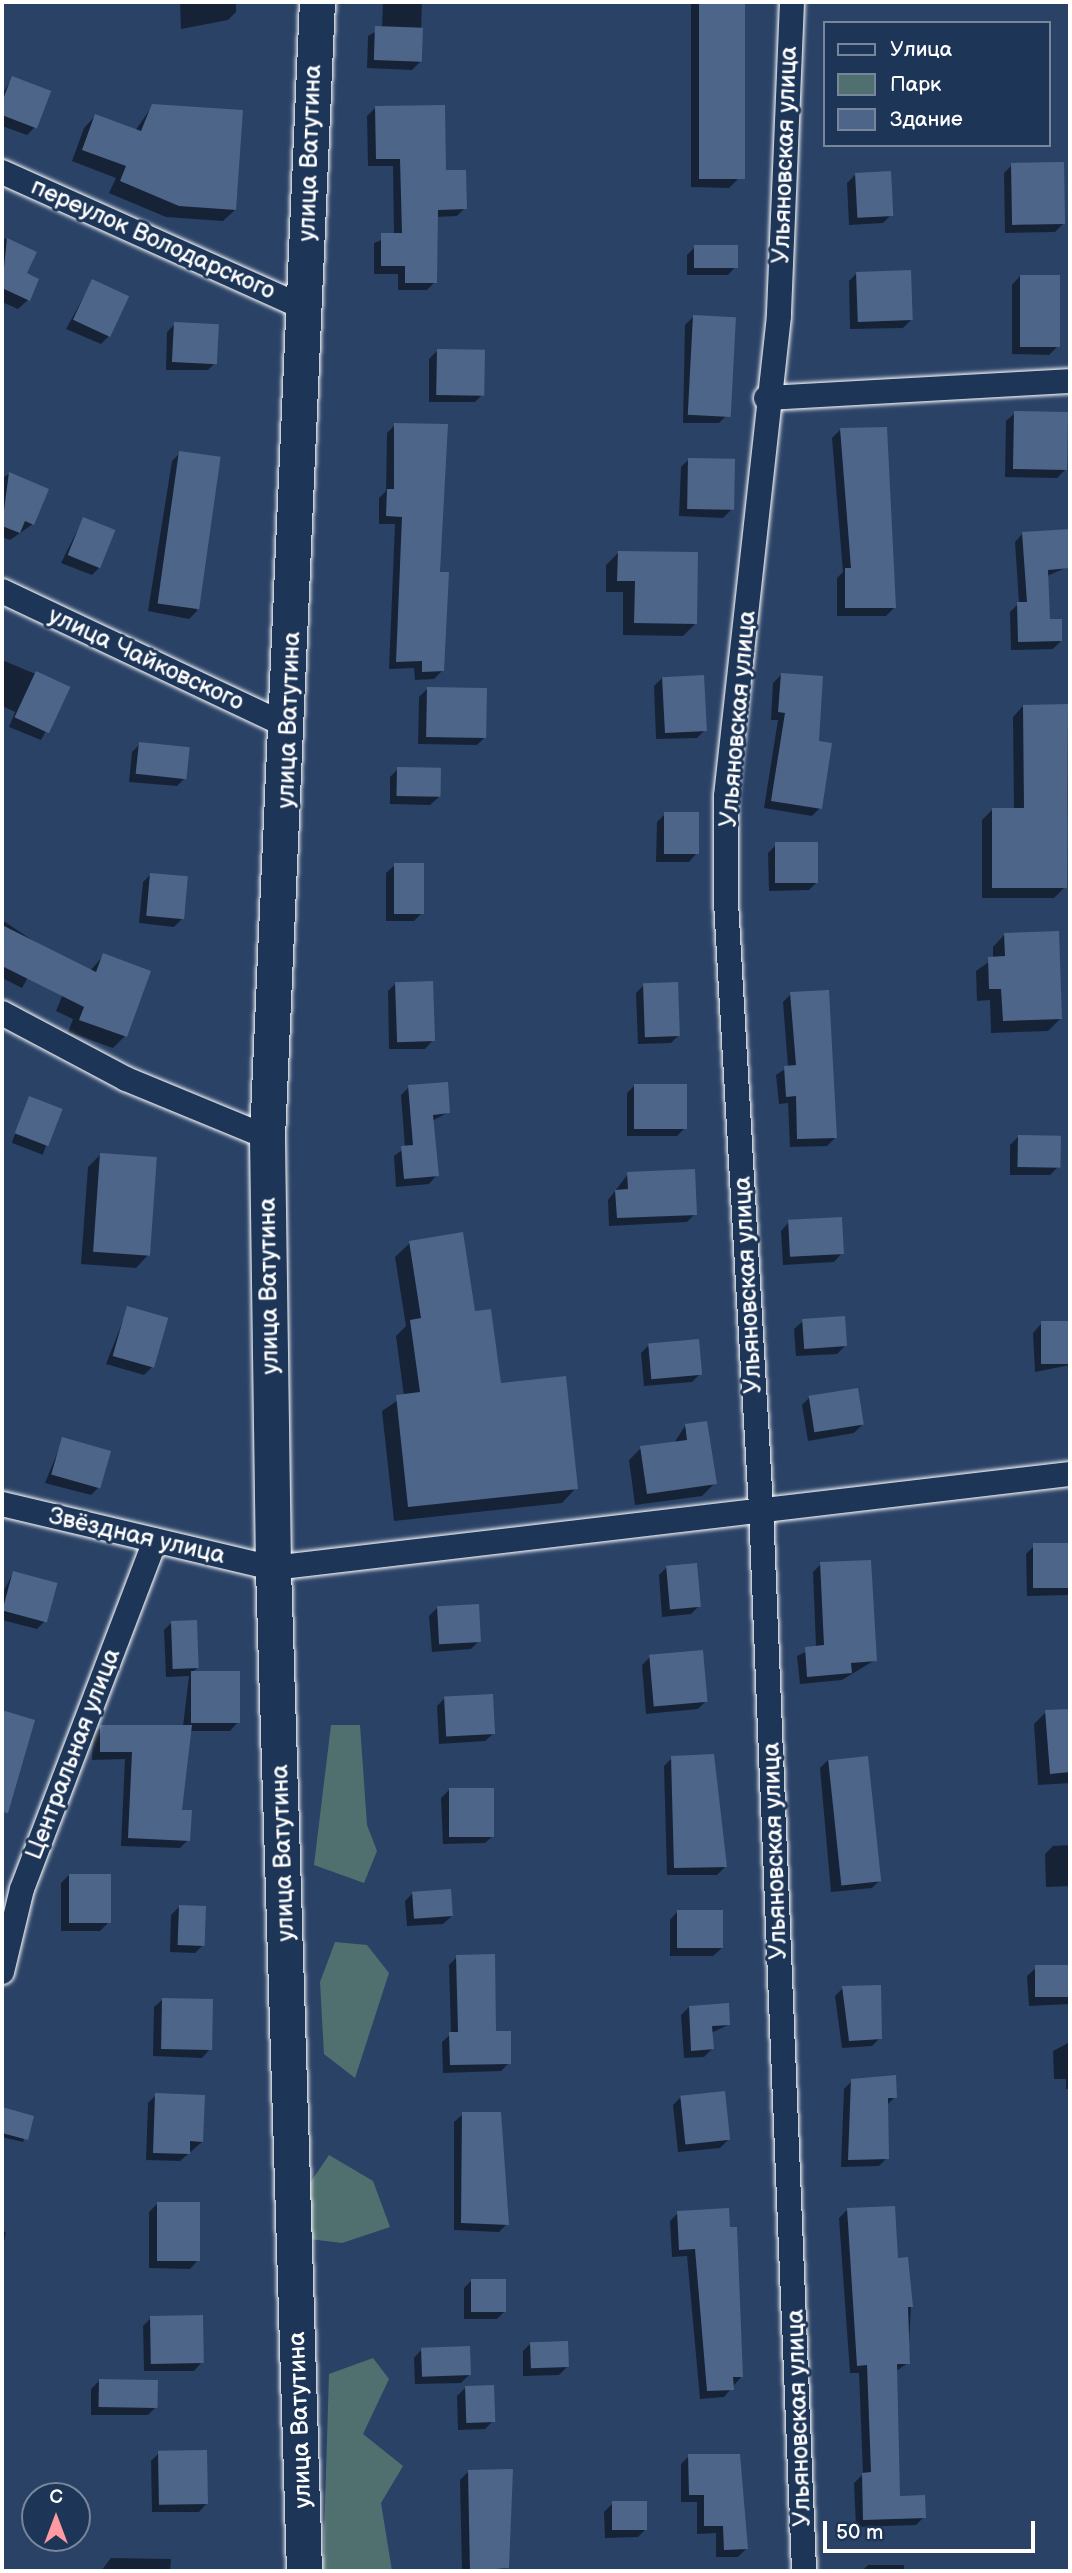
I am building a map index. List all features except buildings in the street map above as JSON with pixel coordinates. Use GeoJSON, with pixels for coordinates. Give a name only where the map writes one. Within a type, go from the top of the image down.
{"type":"FeatureCollection","features":[{"type":"Feature","properties":{"kind":"main road","name":"улица Ватутина"},"geometry":{"type":"LineString","coordinates":[[304,2571],[273,1568],[267,1137],[290,727],[303,307],[317,2]]}},
{"type":"Feature","properties":{"kind":"street","name":"Ульяновская улица"},"geometry":{"type":"LineString","coordinates":[[792,2],[779,316],[766,398],[726,796],[761,1508],[804,2571]]}},
{"type":"Feature","properties":{"kind":"street","name":"переулок Володарского"},"geometry":{"type":"LineString","coordinates":[[2,172],[303,307]]}},
{"type":"Feature","properties":{"kind":"street"},"geometry":{"type":"LineString","coordinates":[[766,398],[1070,381]]}},
{"type":"Feature","properties":{"kind":"street","name":"улица Чайковского"},"geometry":{"type":"LineString","coordinates":[[2,591],[290,727]]}},
{"type":"Feature","properties":{"kind":"street"},"geometry":{"type":"LineString","coordinates":[[2,1013],[126,1079],[267,1137]]}},
{"type":"Feature","properties":{"kind":"street"},"geometry":{"type":"LineString","coordinates":[[273,1568],[761,1508],[1070,1474]]}},
{"type":"Feature","properties":{"kind":"street","name":"Звёздная улица"},"geometry":{"type":"LineString","coordinates":[[2,1504],[273,1568]]}},
{"type":"Feature","properties":{"kind":"street","name":"Центральная улица"},"geometry":{"type":"LineString","coordinates":[[2,1972],[12,1888],[155,1540]]}},
{"type":"Feature","properties":{"kind":"green space"},"geometry":{"type":"Polygon","coordinates":[[[331,1725],[360,1725],[367,1825],[377,1851],[364,1883],[314,1865],[331,1725]]]}},
{"type":"Feature","properties":{"kind":"green space"},"geometry":{"type":"Polygon","coordinates":[[[335,1942],[367,1945],[389,1973],[355,2078],[324,2054],[320,1982],[335,1942]]]}},
{"type":"Feature","properties":{"kind":"green space"},"geometry":{"type":"Polygon","coordinates":[[[329,2155],[373,2181],[390,2227],[342,2243],[301,2238],[297,2202],[329,2155]]]}},
{"type":"Feature","properties":{"kind":"green space"},"geometry":{"type":"Polygon","coordinates":[[[373,2358],[389,2379],[363,2434],[403,2466],[381,2503],[392,2571],[323,2571],[329,2374],[373,2358]]]}}]}
